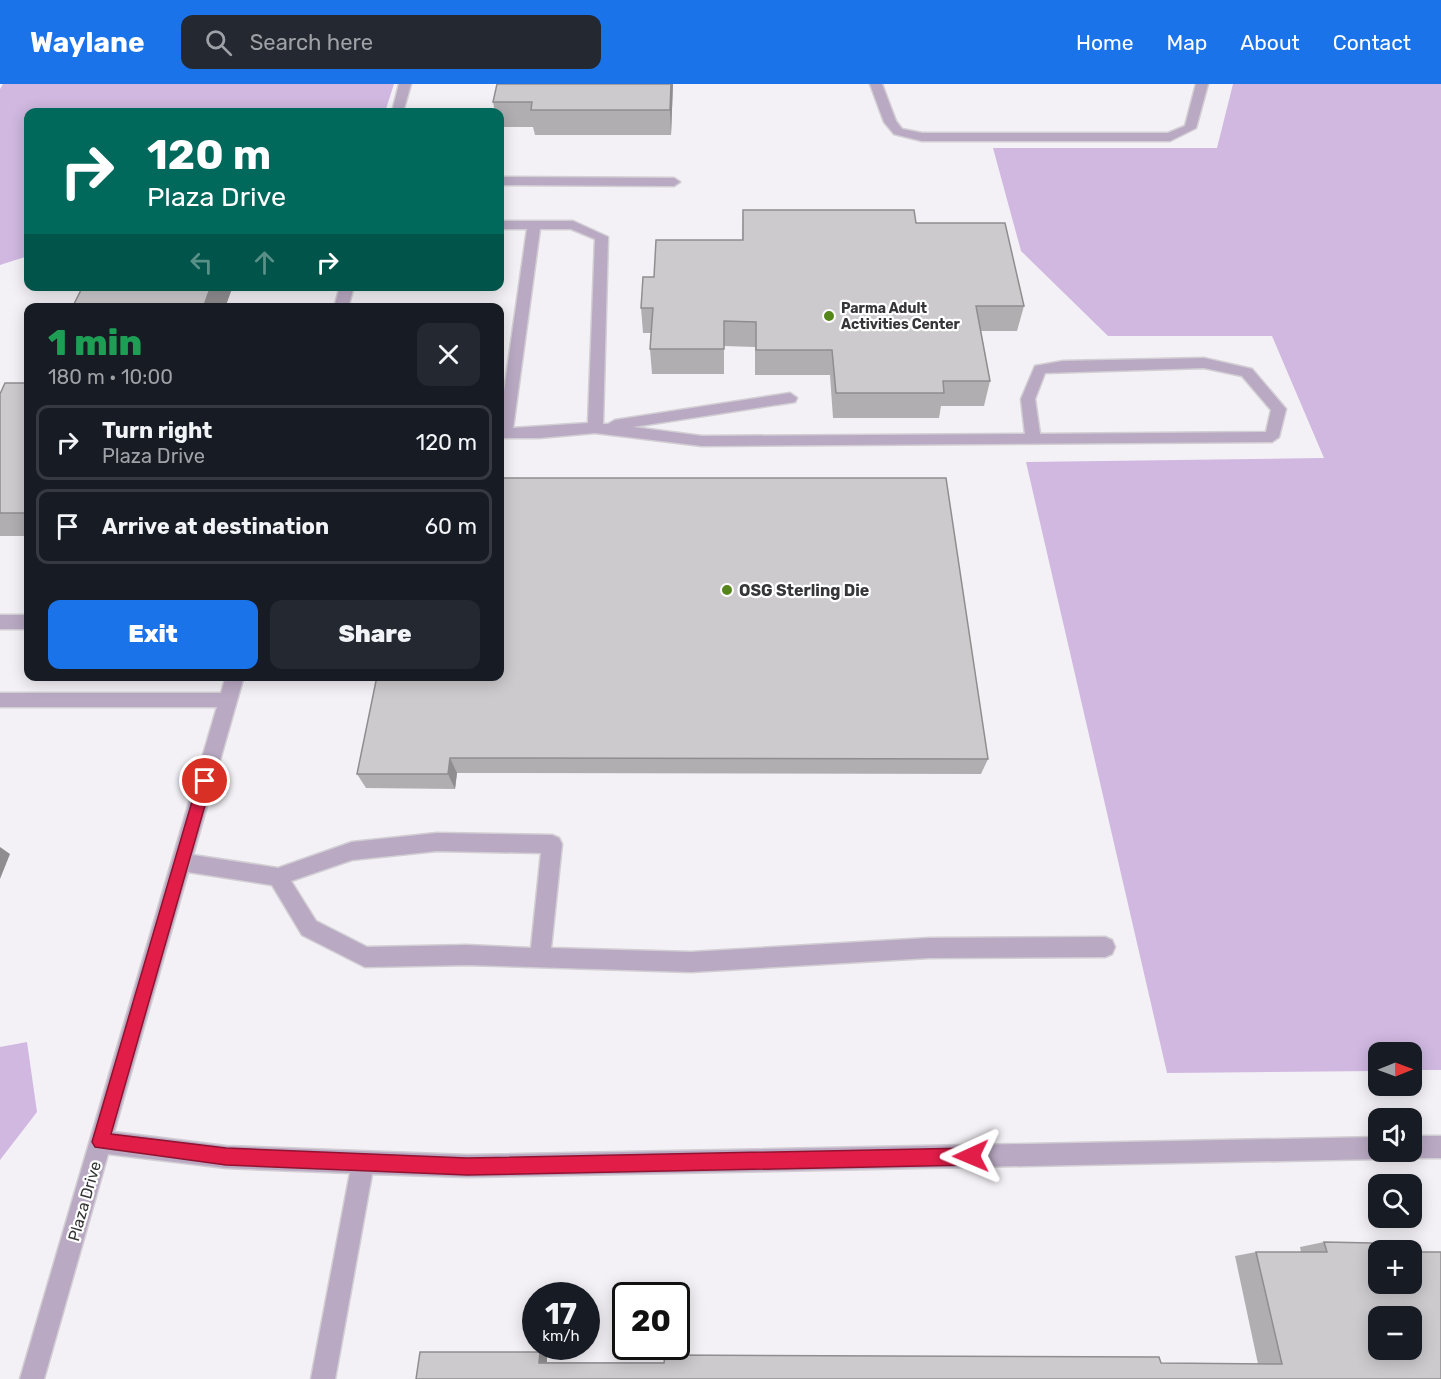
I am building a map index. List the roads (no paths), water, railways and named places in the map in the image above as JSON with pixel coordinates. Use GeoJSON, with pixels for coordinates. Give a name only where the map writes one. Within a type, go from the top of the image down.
{"type":"FeatureCollection","features":[{"type":"Feature","properties":{"kind":"street"},"geometry":{"type":"LineString","coordinates":[[398,108],[405,84]]}},
{"type":"Feature","properties":{"kind":"street"},"geometry":{"type":"LineString","coordinates":[[876,84],[890,122],[898,132],[922,137],[981,138],[1170,137],[1190,128],[1202,84]]}},
{"type":"Feature","properties":{"kind":"street"},"geometry":{"type":"LineString","coordinates":[[504,181],[674,182]]}},
{"type":"Feature","properties":{"kind":"street"},"geometry":{"type":"LineString","coordinates":[[504,225],[573,225],[602,237],[595,428]]}},
{"type":"Feature","properties":{"kind":"street"},"geometry":{"type":"LineString","coordinates":[[504,420],[534,225]]}},
{"type":"Feature","properties":{"kind":"street"},"geometry":{"type":"LineString","coordinates":[[595,428],[702,441],[1033,439],[1272,437],[1280,409],[1247,372],[1204,363],[1063,366],[1040,369],[1028,399],[1033,439]]}},
{"type":"Feature","properties":{"kind":"street"},"geometry":{"type":"LineString","coordinates":[[504,433],[539,433],[595,428],[790,398]]}},
{"type":"Feature","properties":{"kind":"street"},"geometry":{"type":"LineString","coordinates":[[0,622],[24,622]]}},
{"type":"Feature","properties":{"kind":"street","name":"Plaza Drive"},"geometry":{"type":"LineString","coordinates":[[33,1379],[234,681]]}},
{"type":"Feature","properties":{"kind":"street"},"geometry":{"type":"LineString","coordinates":[[0,700],[228,700]]}},
{"type":"Feature","properties":{"kind":"street"},"geometry":{"type":"LineString","coordinates":[[181,862],[278,878],[352,851],[437,842],[552,844],[540,958]]}},
{"type":"Feature","properties":{"kind":"street"},"geometry":{"type":"LineString","coordinates":[[278,878],[309,928],[365,957],[467,955],[691,962],[929,948],[1105,947]]}},
{"type":"Feature","properties":{"kind":"street"},"geometry":{"type":"LineString","coordinates":[[101,1142],[226,1157],[479,1166],[1368,1148]]}},
{"type":"Feature","properties":{"kind":"street"},"geometry":{"type":"LineString","coordinates":[[1422,1148],[1441,1147]]}},
{"type":"Feature","properties":{"kind":"street"},"geometry":{"type":"LineString","coordinates":[[323,1379],[363,1162]]}},
{"type":"Feature","properties":{"kind":"place","name":"Parma Adult Activities Center"},"geometry":{"type":"Point","coordinates":[829,316]}},
{"type":"Feature","properties":{"kind":"place","name":"OSG Sterling Die"},"geometry":{"type":"Point","coordinates":[727,590]}}]}
